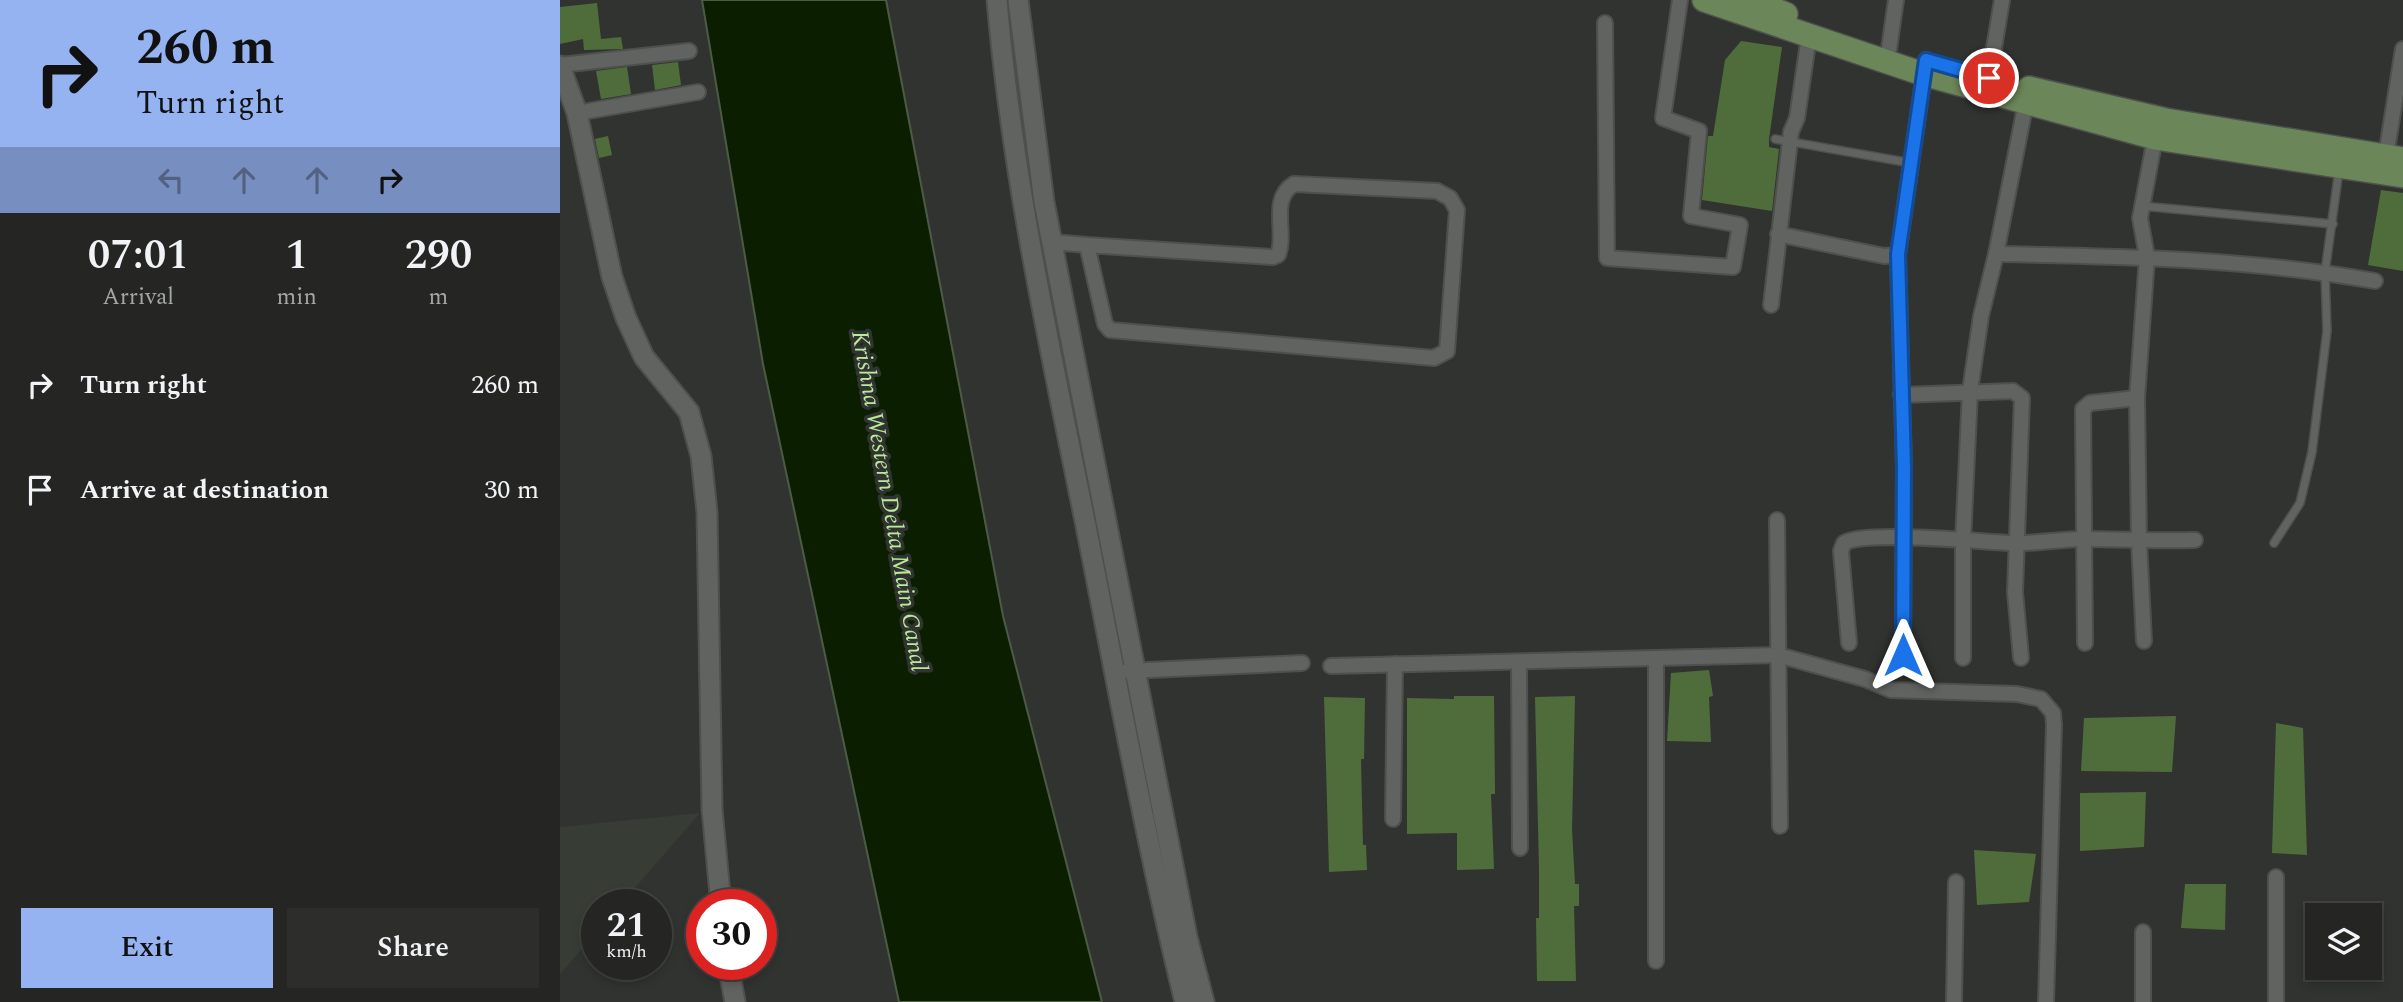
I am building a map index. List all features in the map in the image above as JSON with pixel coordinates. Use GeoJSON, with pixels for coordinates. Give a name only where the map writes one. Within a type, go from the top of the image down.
{"type":"FeatureCollection","features":[{"type":"Feature","properties":{"kind":"main road"},"geometry":{"type":"LineString","coordinates":[[997,0],[1006,95],[1021,202],[1115,671],[1166,883],[1203,1002]]}},
{"type":"Feature","properties":{"kind":"main road"},"geometry":{"type":"LineString","coordinates":[[1018,0],[1036,152],[1066,323],[1136,671],[1185,1002]]}},
{"type":"Feature","properties":{"kind":"main road"},"geometry":{"type":"LineString","coordinates":[[1704,0],[1809,36],[1887,55]]}},
{"type":"Feature","properties":{"kind":"main road"},"geometry":{"type":"LineString","coordinates":[[1750,0],[1887,55],[1987,85],[2341,158],[2403,176]]}},
{"type":"Feature","properties":{"kind":"main road"},"geometry":{"type":"LineString","coordinates":[[560,66],[577,113],[612,277],[626,318],[644,357],[689,412],[701,456],[707,512],[712,809],[719,889]]}},
{"type":"Feature","properties":{"kind":"main road"},"geometry":{"type":"LineString","coordinates":[[1987,85],[2026,102],[2155,138],[2341,158],[2395,157]]}},
{"type":"Feature","properties":{"kind":"main road"},"geometry":{"type":"LineString","coordinates":[[1045,325],[1066,323]]}},
{"type":"Feature","properties":{"kind":"main road"},"geometry":{"type":"LineString","coordinates":[[731,980],[735,1002]]}},
{"type":"Feature","properties":{"kind":"street"},"geometry":{"type":"LineString","coordinates":[[1605,23],[1607,258],[1733,267],[1740,225],[1691,216],[1699,131],[1663,118],[1680,0]]}},
{"type":"Feature","properties":{"kind":"street"},"geometry":{"type":"LineString","coordinates":[[1887,55],[1896,0]]}},
{"type":"Feature","properties":{"kind":"street"},"geometry":{"type":"LineString","coordinates":[[1987,85],[2002,0]]}},
{"type":"Feature","properties":{"kind":"street"},"geometry":{"type":"LineString","coordinates":[[1771,305],[1778,234],[1782,141],[1797,118],[1809,36]]}},
{"type":"Feature","properties":{"kind":"street"},"geometry":{"type":"LineString","coordinates":[[2395,157],[2403,49]]}},
{"type":"Feature","properties":{"kind":"street"},"geometry":{"type":"LineString","coordinates":[[560,66],[689,51]]}},
{"type":"Feature","properties":{"kind":"street"},"geometry":{"type":"LineString","coordinates":[[1903,655],[1904,538],[1898,254],[1924,67]]}},
{"type":"Feature","properties":{"kind":"street"},"geometry":{"type":"LineString","coordinates":[[577,113],[698,92]]}},
{"type":"Feature","properties":{"kind":"street"},"geometry":{"type":"LineString","coordinates":[[1963,658],[1970,391],[1981,316],[2026,102]]}},
{"type":"Feature","properties":{"kind":"street"},"geometry":{"type":"LineString","coordinates":[[2144,641],[2139,542],[2137,398],[2147,257],[2141,206],[2155,138]]}},
{"type":"Feature","properties":{"kind":"street"},"geometry":{"type":"LineString","coordinates":[[1051,242],[1273,257],[1278,255],[1281,246],[1280,201],[1284,192],[1294,184],[1437,191],[1450,198],[1457,210],[1447,351],[1434,358],[1110,330],[1105,324],[1087,245]]}},
{"type":"Feature","properties":{"kind":"street"},"geometry":{"type":"LineString","coordinates":[[1778,234],[1884,256],[1898,254]]}},
{"type":"Feature","properties":{"kind":"street"},"geometry":{"type":"LineString","coordinates":[[1996,254],[2147,257],[2325,272],[2375,281]]}},
{"type":"Feature","properties":{"kind":"street"},"geometry":{"type":"LineString","coordinates":[[1901,396],[2013,391],[2022,398],[2015,592],[2021,658]]}},
{"type":"Feature","properties":{"kind":"street"},"geometry":{"type":"LineString","coordinates":[[2085,643],[2082,539],[2083,409],[2091,403],[2137,398]]}},
{"type":"Feature","properties":{"kind":"street"},"geometry":{"type":"LineString","coordinates":[[1776,520],[1780,826]]}},
{"type":"Feature","properties":{"kind":"street"},"geometry":{"type":"LineString","coordinates":[[1849,643],[1841,551],[1844,543],[1852,538],[2017,543],[2082,539],[2139,542],[2195,540]]}},
{"type":"Feature","properties":{"kind":"street"},"geometry":{"type":"LineString","coordinates":[[1331,666],[1778,655],[1865,679],[1891,690],[2017,694],[2041,699],[2048,705],[2054,725],[2046,1002]]}},
{"type":"Feature","properties":{"kind":"street"},"geometry":{"type":"LineString","coordinates":[[1656,658],[1656,961]]}},
{"type":"Feature","properties":{"kind":"street"},"geometry":{"type":"LineString","coordinates":[[1519,662],[1520,848]]}},
{"type":"Feature","properties":{"kind":"street"},"geometry":{"type":"LineString","coordinates":[[1115,671],[1302,663]]}},
{"type":"Feature","properties":{"kind":"street"},"geometry":{"type":"LineString","coordinates":[[1393,820],[1395,664]]}},
{"type":"Feature","properties":{"kind":"street"},"geometry":{"type":"LineString","coordinates":[[2276,877],[2276,1002]]}},
{"type":"Feature","properties":{"kind":"street"},"geometry":{"type":"LineString","coordinates":[[1954,1002],[1956,882]]}},
{"type":"Feature","properties":{"kind":"street"},"geometry":{"type":"LineString","coordinates":[[2143,932],[2143,1002]]}},
{"type":"Feature","properties":{"kind":"lane"},"geometry":{"type":"LineString","coordinates":[[1782,141],[1911,163]]}},
{"type":"Feature","properties":{"kind":"lane"},"geometry":{"type":"LineString","coordinates":[[2274,543],[2300,503],[2312,452],[2327,331],[2325,272],[2341,158]]}},
{"type":"Feature","properties":{"kind":"lane"},"geometry":{"type":"LineString","coordinates":[[2141,206],[2333,224]]}},
{"type":"Feature","properties":{"kind":"shaded area"},"geometry":{"type":"Polygon","coordinates":[[[700,813],[634,889],[581,889],[581,950],[560,974],[560,827],[700,813]]]}},
{"type":"Feature","properties":{"kind":"water","name":"Krishna Western Delta Main Canal"},"geometry":{"type":"Polygon","coordinates":[[[702,0],[886,0],[1003,616],[1102,1002],[899,1002],[763,364],[702,0]]]}},
{"type":"Feature","properties":{"kind":"building"},"geometry":{"type":"Polygon","coordinates":[[[597,3],[601,39],[621,37],[623,49],[584,50],[583,39],[560,44],[560,7],[597,3]]]}},
{"type":"Feature","properties":{"kind":"building"},"geometry":{"type":"Polygon","coordinates":[[[1741,41],[1782,47],[1769,139],[1769,147],[1779,149],[1772,211],[1702,200],[1708,136],[1713,136],[1725,60],[1741,41]]]}},
{"type":"Feature","properties":{"kind":"building"},"geometry":{"type":"Polygon","coordinates":[[[678,62],[681,85],[655,90],[652,65],[678,62]]]}},
{"type":"Feature","properties":{"kind":"building"},"geometry":{"type":"Polygon","coordinates":[[[627,67],[631,94],[601,99],[596,71],[627,67]]]}},
{"type":"Feature","properties":{"kind":"building"},"geometry":{"type":"Polygon","coordinates":[[[608,136],[612,155],[599,158],[595,139],[608,136]]]}},
{"type":"Feature","properties":{"kind":"building"},"geometry":{"type":"Polygon","coordinates":[[[2381,190],[2403,193],[2403,271],[2368,265],[2381,190]]]}},
{"type":"Feature","properties":{"kind":"building"},"geometry":{"type":"Polygon","coordinates":[[[1709,670],[1713,696],[1709,697],[1711,742],[1667,741],[1671,673],[1709,670]]]}},
{"type":"Feature","properties":{"kind":"building"},"geometry":{"type":"Polygon","coordinates":[[[1454,696],[1494,696],[1495,794],[1491,794],[1494,869],[1457,870],[1457,833],[1407,834],[1407,698],[1454,699],[1454,696]]]}},
{"type":"Feature","properties":{"kind":"building"},"geometry":{"type":"Polygon","coordinates":[[[1575,696],[1572,829],[1575,884],[1579,884],[1579,906],[1574,906],[1576,981],[1537,981],[1536,918],[1539,918],[1539,869],[1535,697],[1575,696]]]}},
{"type":"Feature","properties":{"kind":"building"},"geometry":{"type":"Polygon","coordinates":[[[1324,697],[1365,698],[1364,759],[1361,759],[1363,845],[1366,845],[1367,870],[1329,872],[1324,697]]]}},
{"type":"Feature","properties":{"kind":"building"},"geometry":{"type":"Polygon","coordinates":[[[2176,716],[2172,772],[2081,771],[2084,718],[2176,716]]]}},
{"type":"Feature","properties":{"kind":"building"},"geometry":{"type":"Polygon","coordinates":[[[2276,723],[2303,728],[2307,855],[2272,853],[2276,723]]]}},
{"type":"Feature","properties":{"kind":"building"},"geometry":{"type":"Polygon","coordinates":[[[2146,792],[2144,847],[2080,851],[2080,793],[2146,792]]]}},
{"type":"Feature","properties":{"kind":"building"},"geometry":{"type":"Polygon","coordinates":[[[1974,850],[2036,854],[2029,902],[1977,905],[1974,850]]]}},
{"type":"Feature","properties":{"kind":"building"},"geometry":{"type":"Polygon","coordinates":[[[2185,884],[2226,884],[2225,930],[2181,928],[2185,884]]]}},
{"type":"Feature","properties":{"kind":"route"},"geometry":{"type":"LineString","coordinates":[[1903,655],[1904,467],[1898,254],[1926,60],[1989,78]]}}]}
